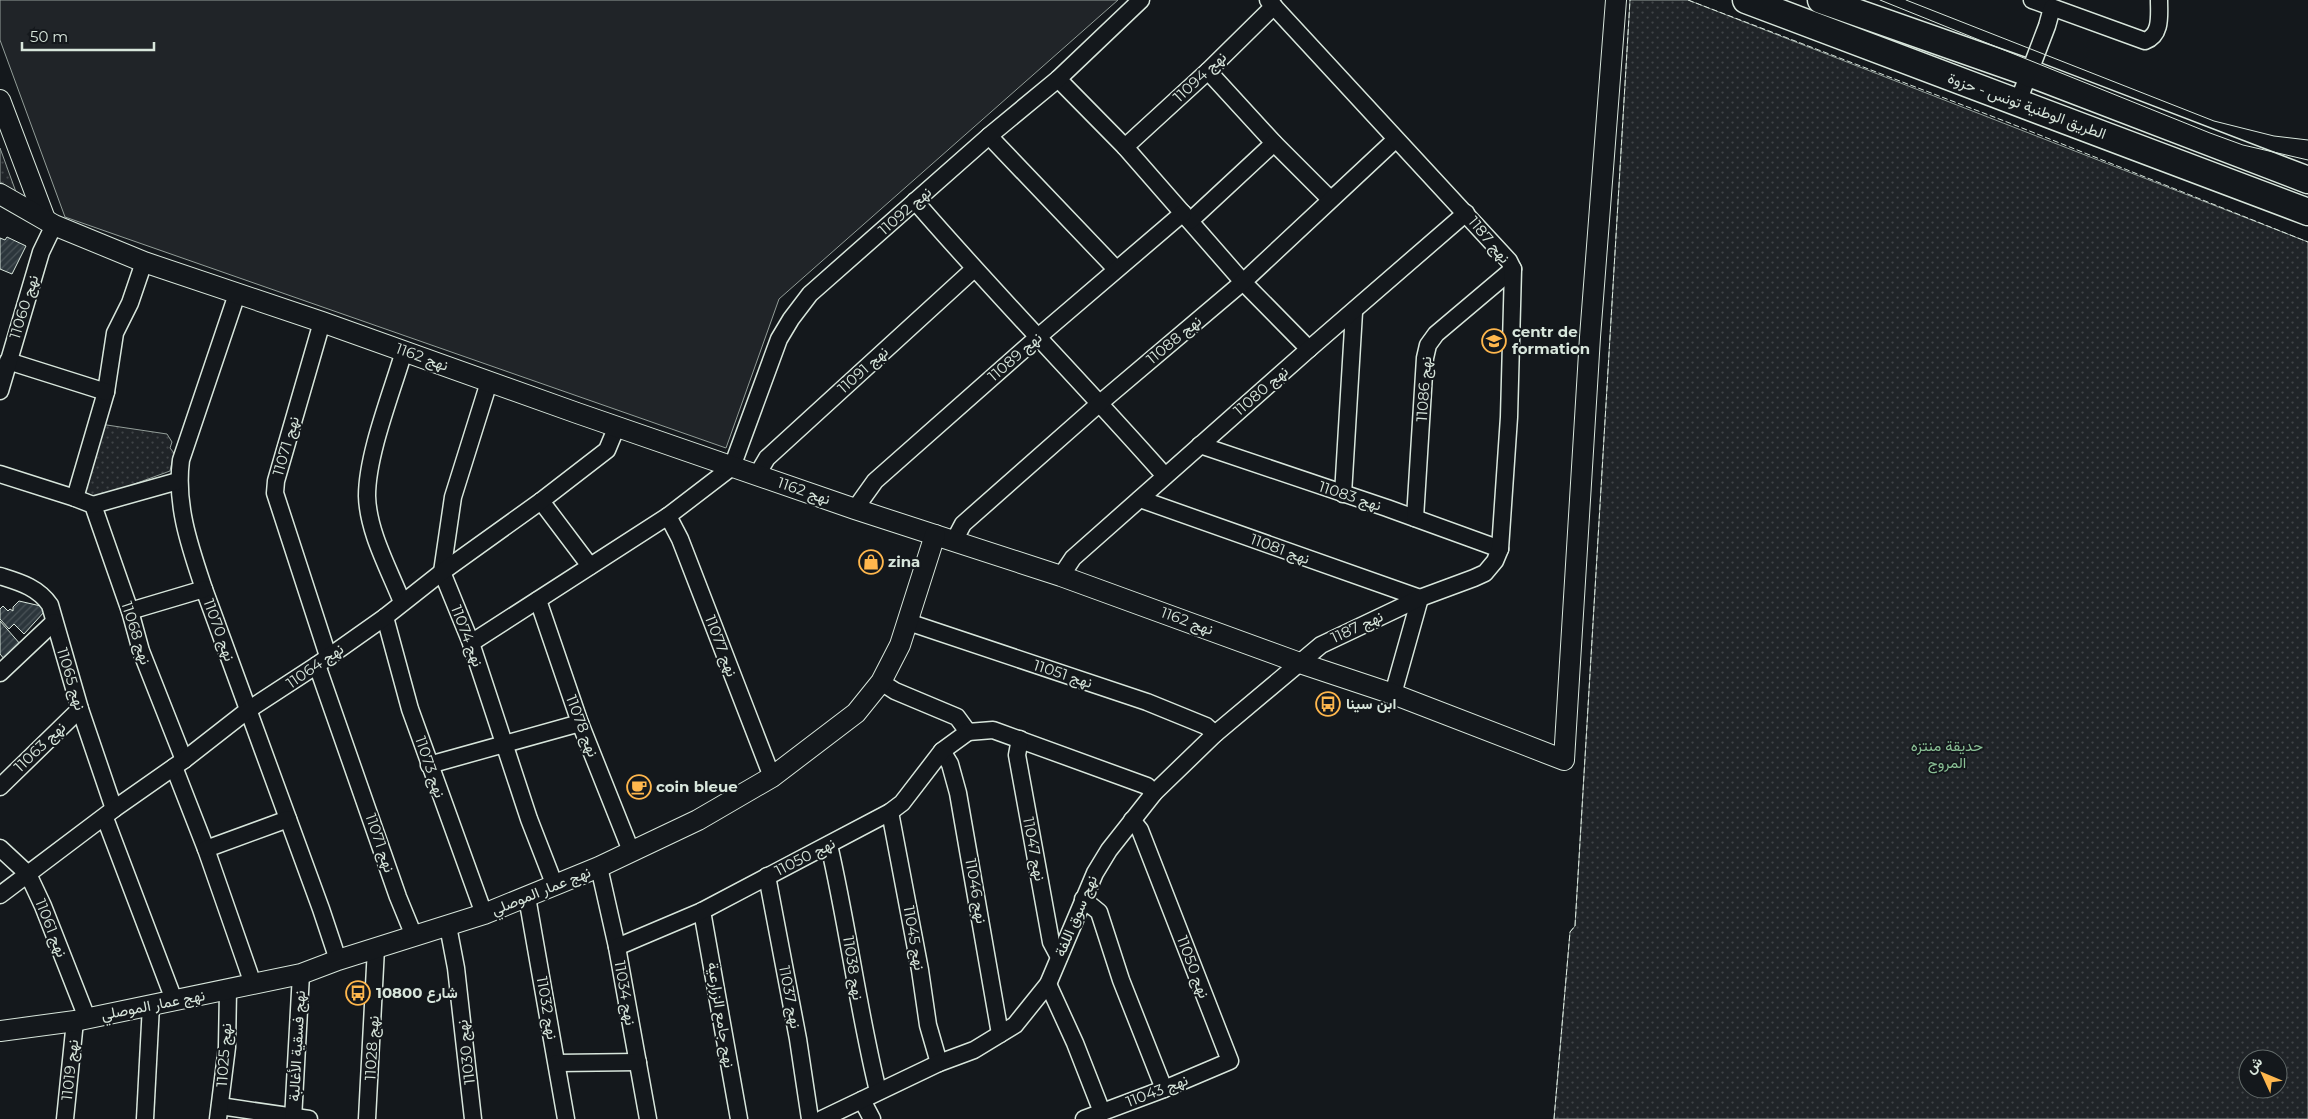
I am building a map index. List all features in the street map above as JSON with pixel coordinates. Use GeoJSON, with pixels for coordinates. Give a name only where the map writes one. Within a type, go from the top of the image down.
{"type":"FeatureCollection","features":[{"type":"Feature","properties":{"kind":"highway","name":"الطريق الوطنية تونس - حزوة"},"geometry":{"type":"LineString","coordinates":[[1746,0],[1818,29],[2018,102],[2308,212]]}},
{"type":"Feature","properties":{"kind":"highway","name":"الطريق الوطنية تونس - حزوة"},"geometry":{"type":"LineString","coordinates":[[1822,0],[2029,73],[2308,180]]}},
{"type":"Feature","properties":{"kind":"street","name":"نهج 11092"},"geometry":{"type":"LineString","coordinates":[[732,467],[779,338],[810,294],[989,136],[1058,79],[1141,0]]}},
{"type":"Feature","properties":{"kind":"street","name":"نهج 1162"},"geometry":{"type":"LineString","coordinates":[[0,194],[49,222],[144,262],[322,322],[732,467],[1061,576],[1297,662],[1393,694],[1564,760],[1590,336],[1616,0]]}},
{"type":"Feature","properties":{"kind":"street"},"geometry":{"type":"LineString","coordinates":[[2032,0],[2145,41],[2152,39],[2156,32],[2159,0]]}},
{"type":"Feature","properties":{"kind":"street","name":"نهج 11094"},"geometry":{"type":"LineString","coordinates":[[1125,147],[1208,71],[1271,3]]}},
{"type":"Feature","properties":{"kind":"street","name":"نهج 1187"},"geometry":{"type":"LineString","coordinates":[[1271,3],[1395,140],[1466,213],[1509,261],[1513,269],[1509,417],[1500,549],[1495,561],[1485,573],[1420,598],[1321,645],[1297,662]]}},
{"type":"Feature","properties":{"kind":"street"},"geometry":{"type":"LineString","coordinates":[[2018,102],[2052,8]]}},
{"type":"Feature","properties":{"kind":"street"},"geometry":{"type":"LineString","coordinates":[[1208,71],[1274,143],[1330,199]]}},
{"type":"Feature","properties":{"kind":"street"},"geometry":{"type":"LineString","coordinates":[[1058,79],[1125,147],[1243,282],[1309,349]]}},
{"type":"Feature","properties":{"kind":"street"},"geometry":{"type":"LineString","coordinates":[[0,100],[49,222]]}},
{"type":"Feature","properties":{"kind":"street"},"geometry":{"type":"LineString","coordinates":[[989,136],[1116,269]]}},
{"type":"Feature","properties":{"kind":"street","name":"نهج 11088"},"geometry":{"type":"LineString","coordinates":[[944,538],[963,524],[1100,403],[1243,282],[1395,140]]}},
{"type":"Feature","properties":{"kind":"street","name":"نهج 11089"},"geometry":{"type":"LineString","coordinates":[[855,509],[875,480],[1038,337],[1116,269],[1187,217],[1274,143]]}},
{"type":"Feature","properties":{"kind":"street"},"geometry":{"type":"LineString","coordinates":[[915,202],[974,269],[1100,403],[1165,476]]}},
{"type":"Feature","properties":{"kind":"street","name":"نهج 11080"},"geometry":{"type":"LineString","coordinates":[[1061,576],[1073,558],[1466,213]]}},
{"type":"Feature","properties":{"kind":"street","name":"نهج 11060"},"geometry":{"type":"LineString","coordinates":[[0,391],[49,222]]}},
{"type":"Feature","properties":{"kind":"street"},"geometry":{"type":"LineString","coordinates":[[75,498],[106,392],[115,333],[130,303],[144,262]]}},
{"type":"Feature","properties":{"kind":"street","name":"نهج 11091"},"geometry":{"type":"LineString","coordinates":[[758,475],[766,458],[974,269]]}},
{"type":"Feature","properties":{"kind":"street","name":"نهج 11086"},"geometry":{"type":"LineString","coordinates":[[1415,518],[1425,358],[1428,345],[1436,334],[1513,269]]}},
{"type":"Feature","properties":{"kind":"street","name":"نهج 11070"},"geometry":{"type":"LineString","coordinates":[[238,294],[181,460],[178,481],[189,545],[338,960]]}},
{"type":"Feature","properties":{"kind":"street"},"geometry":{"type":"LineString","coordinates":[[1342,494],[1354,312]]}},
{"type":"Feature","properties":{"kind":"street","name":"نهج 11071"},"geometry":{"type":"LineString","coordinates":[[322,322],[276,481],[275,493],[323,661],[398,897],[414,936]]}},
{"type":"Feature","properties":{"kind":"street"},"geometry":{"type":"LineString","coordinates":[[402,602],[372,525],[368,496],[373,457],[404,351]]}},
{"type":"Feature","properties":{"kind":"street"},"geometry":{"type":"LineString","coordinates":[[8,361],[106,392]]}},
{"type":"Feature","properties":{"kind":"street"},"geometry":{"type":"LineString","coordinates":[[442,572],[454,497],[489,382]]}},
{"type":"Feature","properties":{"kind":"street","name":"نهج 11064"},"geometry":{"type":"LineString","coordinates":[[0,895],[248,710],[323,661],[385,617],[442,572],[540,502],[607,450],[617,426]]}},
{"type":"Feature","properties":{"kind":"street","name":"نهج 11083"},"geometry":{"type":"LineString","coordinates":[[1200,445],[1500,549]]}},
{"type":"Feature","properties":{"kind":"street"},"geometry":{"type":"LineString","coordinates":[[471,643],[668,516],[732,467]]}},
{"type":"Feature","properties":{"kind":"street"},"geometry":{"type":"LineString","coordinates":[[0,474],[93,505],[178,481]]}},
{"type":"Feature","properties":{"kind":"street","name":"نهج 11081"},"geometry":{"type":"LineString","coordinates":[[1140,499],[1420,598]]}},
{"type":"Feature","properties":{"kind":"street"},"geometry":{"type":"LineString","coordinates":[[540,502],[590,566]]}},
{"type":"Feature","properties":{"kind":"street","name":"نهج 11068"},"geometry":{"type":"LineString","coordinates":[[93,505],[130,611],[206,848],[253,984]]}},
{"type":"Feature","properties":{"kind":"street","name":"نهج 11077"},"geometry":{"type":"LineString","coordinates":[[668,516],[680,539],[772,777]]}},
{"type":"Feature","properties":{"kind":"street","name":"نهج عمار الموصلي"},"geometry":{"type":"LineString","coordinates":[[0,1030],[81,1020],[301,974],[338,960],[484,914],[599,867],[698,820],[772,777],[856,713],[881,682],[900,644],[944,538]]}},
{"type":"Feature","properties":{"kind":"street","name":"نهج 11074"},"geometry":{"type":"LineString","coordinates":[[442,572],[471,643],[529,819],[555,886]]}},
{"type":"Feature","properties":{"kind":"street","name":"نهج 11065"},"geometry":{"type":"LineString","coordinates":[[0,576],[20,583],[43,595],[50,605],[109,814],[174,1000]]}},
{"type":"Feature","properties":{"kind":"street"},"geometry":{"type":"LineString","coordinates":[[130,611],[204,588]]}},
{"type":"Feature","properties":{"kind":"street"},"geometry":{"type":"LineString","coordinates":[[1393,694],[1420,598]]}},
{"type":"Feature","properties":{"kind":"street","name":"نهج 11078"},"geometry":{"type":"LineString","coordinates":[[538,600],[580,722],[631,851]]}},
{"type":"Feature","properties":{"kind":"street","name":"نهج 11073"},"geometry":{"type":"LineString","coordinates":[[385,617],[410,709],[484,914]]}},
{"type":"Feature","properties":{"kind":"street"},"geometry":{"type":"LineString","coordinates":[[0,673],[54,622]]}},
{"type":"Feature","properties":{"kind":"street","name":"نهج 11051"},"geometry":{"type":"LineString","coordinates":[[908,622],[1146,702],[1206,726],[1215,734]]}},
{"type":"Feature","properties":{"kind":"street","name":"نهج سوق اللفة"},"geometry":{"type":"LineString","coordinates":[[822,1119],[939,1063],[974,1050],[1014,1025],[1048,984],[1095,872],[1132,820],[1154,793],[1215,734],[1297,662]]}},
{"type":"Feature","properties":{"kind":"street"},"geometry":{"type":"LineString","coordinates":[[881,682],[895,691],[957,718],[968,732],[993,730],[1147,786],[1154,793]]}},
{"type":"Feature","properties":{"kind":"street","name":"نهج 11063"},"geometry":{"type":"LineString","coordinates":[[0,787],[80,709]]}},
{"type":"Feature","properties":{"kind":"street"},"geometry":{"type":"LineString","coordinates":[[429,766],[580,722]]}},
{"type":"Feature","properties":{"kind":"street","name":"نهج 11050"},"geometry":{"type":"LineString","coordinates":[[617,947],[702,910],[890,812],[902,803],[942,751],[968,732]]}},
{"type":"Feature","properties":{"kind":"street","name":"نهج 11047"},"geometry":{"type":"LineString","coordinates":[[1020,739],[1017,755],[1051,942],[1059,957]]}},
{"type":"Feature","properties":{"kind":"street","name":"نهج 11046"},"geometry":{"type":"LineString","coordinates":[[942,751],[950,764],[958,793],[1000,1034]]}},
{"type":"Feature","properties":{"kind":"street","name":"نهج 11045"},"geometry":{"type":"LineString","coordinates":[[890,812],[920,970],[928,1025],[939,1063]]}},
{"type":"Feature","properties":{"kind":"street"},"geometry":{"type":"LineString","coordinates":[[206,848],[288,819]]}},
{"type":"Feature","properties":{"kind":"street","name":"نهج 11050"},"geometry":{"type":"LineString","coordinates":[[1132,820],[1140,830],[1230,1061]]}},
{"type":"Feature","properties":{"kind":"street","name":"نهج 11038"},"geometry":{"type":"LineString","coordinates":[[829,845],[842,902],[857,993],[878,1091]]}},
{"type":"Feature","properties":{"kind":"street","name":"نهج 11061"},"geometry":{"type":"LineString","coordinates":[[0,848],[28,874],[43,906],[81,1020]]}},
{"type":"Feature","properties":{"kind":"street","name":"نهج 11034"},"geometry":{"type":"LineString","coordinates":[[599,867],[617,947],[648,1119]]}},
{"type":"Feature","properties":{"kind":"street","name":"نهج 11037"},"geometry":{"type":"LineString","coordinates":[[767,876],[798,1039],[810,1119]]}},
{"type":"Feature","properties":{"kind":"street","name":"نهج 11032"},"geometry":{"type":"LineString","coordinates":[[526,897],[566,1119]]}},
{"type":"Feature","properties":{"kind":"street"},"geometry":{"type":"LineString","coordinates":[[1083,899],[1099,912],[1121,980],[1164,1089]]}},
{"type":"Feature","properties":{"kind":"street","name":"نهج جامع الزرارعية"},"geometry":{"type":"LineString","coordinates":[[702,910],[739,1119]]}},
{"type":"Feature","properties":{"kind":"street","name":"نهج 11030"},"geometry":{"type":"LineString","coordinates":[[448,926],[456,968],[474,1119]]}},
{"type":"Feature","properties":{"kind":"street","name":"نهج 11028"},"geometry":{"type":"LineString","coordinates":[[367,1119],[376,948]]}},
{"type":"Feature","properties":{"kind":"street","name":"نهج فسقية الأغالبة"},"geometry":{"type":"LineString","coordinates":[[298,1118],[301,974]]}},
{"type":"Feature","properties":{"kind":"street"},"geometry":{"type":"LineString","coordinates":[[1048,984],[1075,1043],[1102,1112]]}},
{"type":"Feature","properties":{"kind":"street","name":"نهج 11025"},"geometry":{"type":"LineString","coordinates":[[219,1113],[226,1047],[228,990]]}},
{"type":"Feature","properties":{"kind":"street"},"geometry":{"type":"LineString","coordinates":[[145,1119],[151,1005]]}},
{"type":"Feature","properties":{"kind":"street","name":"نهج 11019"},"geometry":{"type":"LineString","coordinates":[[65,1119],[81,1020]]}},
{"type":"Feature","properties":{"kind":"street","name":"نهج 11043"},"geometry":{"type":"LineString","coordinates":[[1084,1119],[1164,1089],[1230,1061]]}},
{"type":"Feature","properties":{"kind":"street"},"geometry":{"type":"LineString","coordinates":[[557,1063],[638,1062]]}},
{"type":"Feature","properties":{"kind":"street"},"geometry":{"type":"LineString","coordinates":[[862,1100],[872,1119]]}},
{"type":"Feature","properties":{"kind":"street"},"geometry":{"type":"LineString","coordinates":[[219,1113],[298,1118]]}},
{"type":"Feature","properties":{"kind":"green space"},"geometry":{"type":"Polygon","coordinates":[[[0,0],[1118,0],[779,299],[726,448],[65,217],[0,40],[0,0]]]}},
{"type":"Feature","properties":{"kind":"green space","name":"حديقة منتزه المروج"},"geometry":{"type":"Polygon","coordinates":[[[1630,0],[1688,0],[2308,242],[2308,1119],[1554,1119],[1570,932],[1575,926],[1630,0]]]}},
{"type":"Feature","properties":{"kind":"green space"},"geometry":{"type":"Polygon","coordinates":[[[0,148],[16,192],[0,182],[0,148]]]}},
{"type":"Feature","properties":{"kind":"green space"},"geometry":{"type":"Polygon","coordinates":[[[100,424],[167,434],[172,442],[170,448],[174,453],[170,471],[93,499],[80,499],[100,424]]]}},
{"type":"Feature","properties":{"kind":"building"},"geometry":{"type":"Polygon","coordinates":[[[7,237],[26,246],[12,274],[0,269],[0,238],[5,240],[7,237]]]}},
{"type":"Feature","properties":{"kind":"building"},"geometry":{"type":"Polygon","coordinates":[[[19,601],[45,607],[45,611],[24,634],[14,624],[9,629],[0,619],[0,609],[3,606],[8,611],[10,609],[13,611],[13,607],[19,601]]]}},
{"type":"Feature","properties":{"kind":"building"},"geometry":{"type":"Polygon","coordinates":[[[0,621],[21,645],[5,660],[0,654],[0,621]]]}},
{"type":"Feature","properties":{"kind":"tram line"},"geometry":{"type":"LineString","coordinates":[[1880,0],[2210,133],[2243,145],[2308,160]]}},
{"type":"Feature","properties":{"kind":"tram line"},"geometry":{"type":"LineString","coordinates":[[1906,0],[2214,121],[2274,136],[2308,140]]}},
{"type":"Feature","properties":{"kind":"fence"},"geometry":{"type":"LineString","coordinates":[[1554,1119],[1570,932],[1575,926],[1630,0]]}},
{"type":"Feature","properties":{"kind":"fence"},"geometry":{"type":"LineString","coordinates":[[1688,0],[2007,122],[2308,242]]}},
{"type":"Feature","properties":{"kind":"place","name":"centr de formation"},"geometry":{"type":"Point","coordinates":[1494,341]}},
{"type":"Feature","properties":{"kind":"place","name":"zina"},"geometry":{"type":"Point","coordinates":[871,562]}},
{"type":"Feature","properties":{"kind":"place","name":"ابن سينا"},"geometry":{"type":"Point","coordinates":[1328,704]}},
{"type":"Feature","properties":{"kind":"place","name":"coin bleue"},"geometry":{"type":"Point","coordinates":[639,787]}},
{"type":"Feature","properties":{"kind":"place","name":"10800 شارع"},"geometry":{"type":"Point","coordinates":[358,993]}}]}
